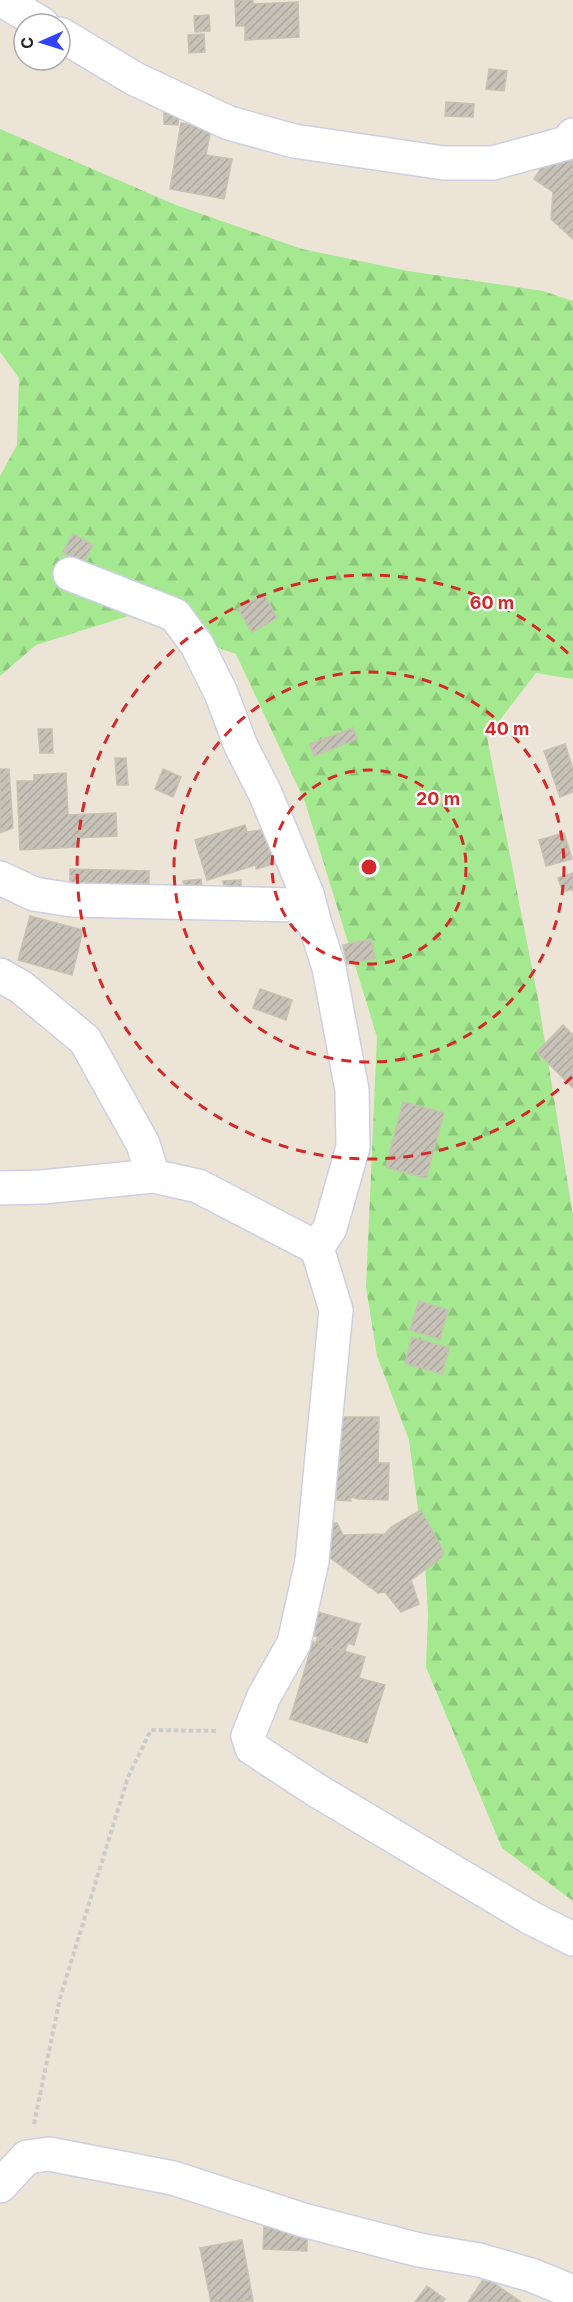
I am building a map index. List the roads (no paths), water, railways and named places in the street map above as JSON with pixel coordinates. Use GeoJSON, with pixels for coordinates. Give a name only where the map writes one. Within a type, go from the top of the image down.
{"type":"FeatureCollection","features":[{"type":"Feature","properties":{"kind":"street"},"geometry":{"type":"LineString","coordinates":[[2,0],[22,12]]}},
{"type":"Feature","properties":{"kind":"street"},"geometry":{"type":"LineString","coordinates":[[72,41],[135,79],[229,123],[294,141],[444,164],[494,163],[567,143],[573,135]]}},
{"type":"Feature","properties":{"kind":"street"},"geometry":{"type":"LineString","coordinates":[[70,574],[175,615],[198,645],[241,746],[265,793],[329,968],[352,1090],[353,1147],[330,1228],[317,1248]]}},
{"type":"Feature","properties":{"kind":"street"},"geometry":{"type":"LineString","coordinates":[[0,878],[34,894],[72,900],[303,902]]}},
{"type":"Feature","properties":{"kind":"street"},"geometry":{"type":"LineString","coordinates":[[0,975],[21,987],[86,1040],[143,1144],[153,1176]]}},
{"type":"Feature","properties":{"kind":"street"},"geometry":{"type":"LineString","coordinates":[[0,1188],[42,1187],[153,1176],[198,1186],[317,1248],[336,1310],[312,1561],[294,1643],[264,1696],[248,1736],[252,1748],[316,1790],[531,1918],[573,1939]]}},
{"type":"Feature","properties":{"kind":"street"},"geometry":{"type":"LineString","coordinates":[[0,2186],[27,2157],[49,2154],[173,2178],[230,2199],[315,2223],[419,2250],[479,2260],[520,2272],[573,2292]]}}]}
